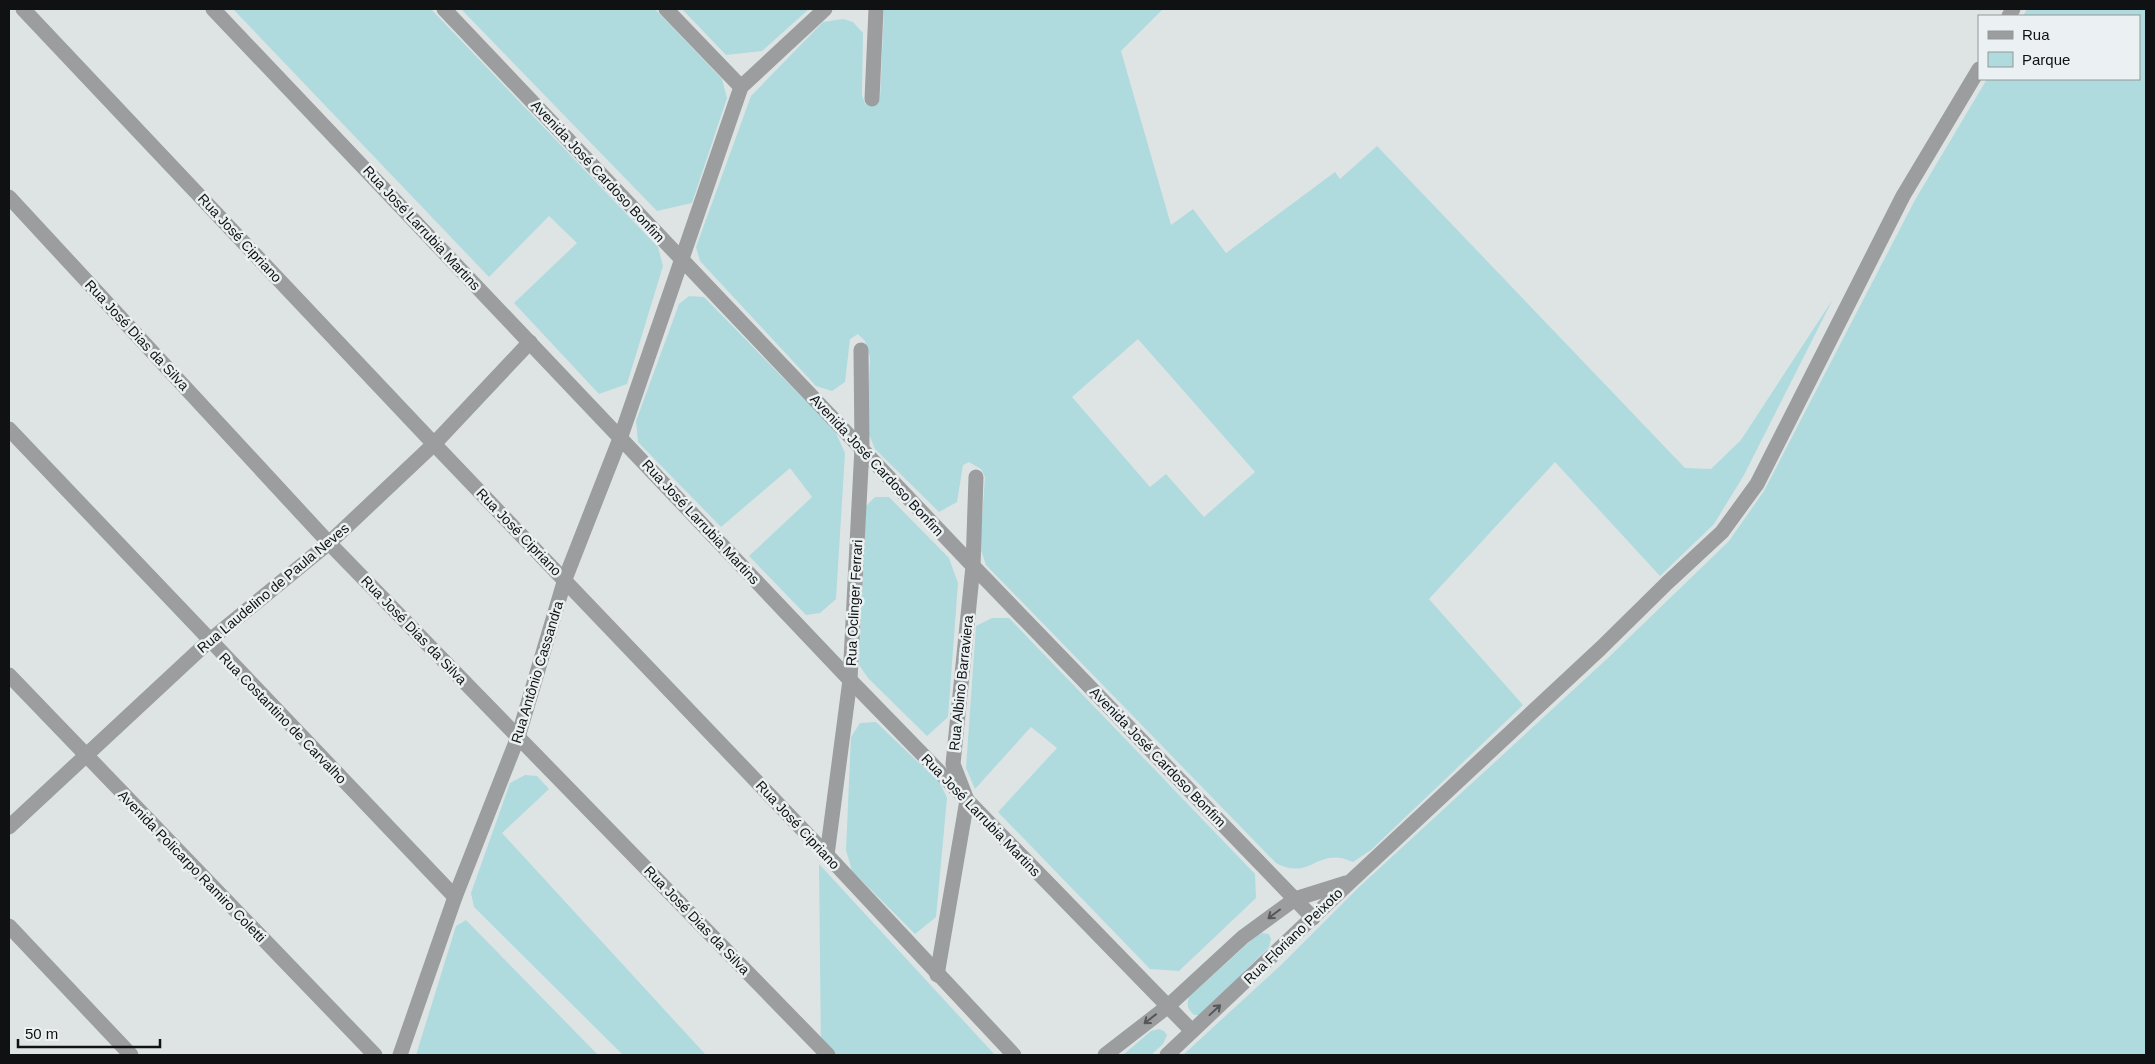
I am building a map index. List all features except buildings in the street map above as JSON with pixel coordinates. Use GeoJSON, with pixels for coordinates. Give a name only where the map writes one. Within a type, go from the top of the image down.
{"type":"FeatureCollection","features":[{"type":"Feature","properties":{"kind":"street","name":"Rua José Cipriano"},"geometry":{"type":"LineString","coordinates":[[23,9],[434,444],[827,854],[1014,1055]]}},
{"type":"Feature","properties":{"kind":"street","name":"Rua José Larrubia Martins"},"geometry":{"type":"LineString","coordinates":[[213,9],[621,436],[850,680],[1192,1031]]}},
{"type":"Feature","properties":{"kind":"street","name":"Avenida José Cardoso Bonfim"},"geometry":{"type":"LineString","coordinates":[[444,9],[973,566],[1313,918]]}},
{"type":"Feature","properties":{"kind":"street"},"geometry":{"type":"LineString","coordinates":[[666,9],[741,87],[825,9]]}},
{"type":"Feature","properties":{"kind":"street"},"geometry":{"type":"LineString","coordinates":[[872,99],[876,9]]}},
{"type":"Feature","properties":{"kind":"street"},"geometry":{"type":"LineString","coordinates":[[1350,882],[1594,655],[1722,532],[1756,484],[1903,196],[1978,70]]}},
{"type":"Feature","properties":{"kind":"street","name":"Rua Antônio Cassandra"},"geometry":{"type":"LineString","coordinates":[[400,1055],[455,897],[518,737],[565,579],[621,436],[741,87]]}},
{"type":"Feature","properties":{"kind":"street","name":"Rua José Dias da Silva"},"geometry":{"type":"LineString","coordinates":[[9,197],[330,543],[828,1055]]}},
{"type":"Feature","properties":{"kind":"street","name":"Rua Laudelino de Paula Neves"},"geometry":{"type":"LineString","coordinates":[[9,826],[209,641],[330,543],[434,444],[530,342]]}},
{"type":"Feature","properties":{"kind":"street","name":"Rua Oclinger Ferrari"},"geometry":{"type":"LineString","coordinates":[[827,854],[850,680],[862,447],[860,350]]}},
{"type":"Feature","properties":{"kind":"street","name":"Rua Costantino de Carvalho"},"geometry":{"type":"LineString","coordinates":[[9,429],[455,897]]}},
{"type":"Feature","properties":{"kind":"street","name":"Rua Albino Barraviera"},"geometry":{"type":"LineString","coordinates":[[967,800],[953,764],[973,566],[976,477]]}},
{"type":"Feature","properties":{"kind":"street","name":"Avenida Policarpo Ramiro Coletti"},"geometry":{"type":"LineString","coordinates":[[9,675],[375,1055]]}},
{"type":"Feature","properties":{"kind":"street"},"geometry":{"type":"LineString","coordinates":[[938,975],[967,800]]}},
{"type":"Feature","properties":{"kind":"street","name":"Rua Floriano Peixoto"},"geometry":{"type":"LineString","coordinates":[[1105,1055],[1167,1007],[1243,937],[1295,899],[1350,882]]}},
{"type":"Feature","properties":{"kind":"street","name":"Rua Floriano Peixoto"},"geometry":{"type":"LineString","coordinates":[[1167,1055],[1350,882]]}},
{"type":"Feature","properties":{"kind":"street"},"geometry":{"type":"LineString","coordinates":[[9,926],[131,1055]]}},
{"type":"Feature","properties":{"kind":"green space"},"geometry":{"type":"Polygon","coordinates":[[[233,9],[431,9],[658,247],[663,266],[627,384],[599,394],[514,303],[577,243],[549,216],[489,277],[233,9]]]}},
{"type":"Feature","properties":{"kind":"green space"},"geometry":{"type":"Polygon","coordinates":[[[461,9],[655,9],[722,79],[727,98],[692,203],[657,211],[461,9]]]}},
{"type":"Feature","properties":{"kind":"green space"},"geometry":{"type":"Polygon","coordinates":[[[682,9],[809,9],[762,51],[726,55],[682,9]]]}},
{"type":"Feature","properties":{"kind":"green space"},"geometry":{"type":"Polygon","coordinates":[[[884,9],[1163,9],[1121,51],[1171,225],[1193,209],[1226,253],[1335,172],[1340,179],[1377,146],[1685,468],[1711,469],[1741,440],[1833,299],[1744,475],[1714,524],[1660,576],[1555,462],[1429,599],[1523,705],[1371,850],[1353,862],[1341,858],[1331,858],[1306,867],[1288,868],[1276,863],[986,565],[980,547],[985,477],[981,469],[969,462],[963,465],[957,502],[939,512],[875,449],[867,430],[870,357],[865,341],[858,334],[850,339],[845,382],[832,391],[816,386],[700,261],[696,247],[751,96],[823,22],[843,19],[853,22],[863,33],[862,95],[865,104],[875,105],[880,99],[884,9]],[[1138,339],[1072,397],[1150,487],[1166,474],[1204,517],[1255,472],[1138,339]]]}},
{"type":"Feature","properties":{"kind":"green space"},"geometry":{"type":"Polygon","coordinates":[[[2027,9],[2146,9],[2146,1055],[1183,1055],[1282,964],[1358,888],[1609,657],[1729,541],[1764,491],[1915,200],[1986,80],[2140,80],[2140,15],[2024,15],[2027,9]]]}},
{"type":"Feature","properties":{"kind":"green space"},"geometry":{"type":"Polygon","coordinates":[[[689,296],[704,297],[835,431],[845,453],[836,599],[820,613],[806,615],[749,556],[812,497],[790,468],[721,527],[638,442],[636,421],[679,304],[689,296]]]}},
{"type":"Feature","properties":{"kind":"green space"},"geometry":{"type":"Polygon","coordinates":[[[875,497],[889,497],[949,558],[958,583],[948,717],[927,736],[868,678],[859,665],[866,506],[875,497]]]}},
{"type":"Feature","properties":{"kind":"green space"},"geometry":{"type":"Polygon","coordinates":[[[992,618],[1009,618],[1255,874],[1256,898],[1179,971],[1150,969],[998,812],[1057,748],[1031,727],[975,789],[966,768],[976,626],[992,618]]]}},
{"type":"Feature","properties":{"kind":"green space"},"geometry":{"type":"Polygon","coordinates":[[[876,722],[940,783],[947,798],[936,917],[915,934],[852,871],[846,850],[851,737],[860,723],[876,722]]]}},
{"type":"Feature","properties":{"kind":"green space"},"geometry":{"type":"Polygon","coordinates":[[[525,775],[537,776],[549,789],[502,833],[706,1055],[623,1055],[474,907],[471,893],[510,783],[525,775]]]}},
{"type":"Feature","properties":{"kind":"green space"},"geometry":{"type":"Polygon","coordinates":[[[819,864],[995,1055],[823,1055],[821,1053],[819,864]]]}},
{"type":"Feature","properties":{"kind":"green space"},"geometry":{"type":"Polygon","coordinates":[[[466,920],[598,1055],[416,1055],[456,926],[466,920]]]}},
{"type":"Feature","properties":{"kind":"green space"},"geometry":{"type":"Polygon","coordinates":[[[1262,933],[1269,934],[1271,939],[1269,947],[1200,1015],[1194,1015],[1188,1007],[1189,997],[1256,936],[1262,933]]]}},
{"type":"Feature","properties":{"kind":"green space"},"geometry":{"type":"Polygon","coordinates":[[[1159,1029],[1167,1035],[1163,1044],[1151,1055],[1123,1055],[1151,1031],[1159,1029]]]}}]}
